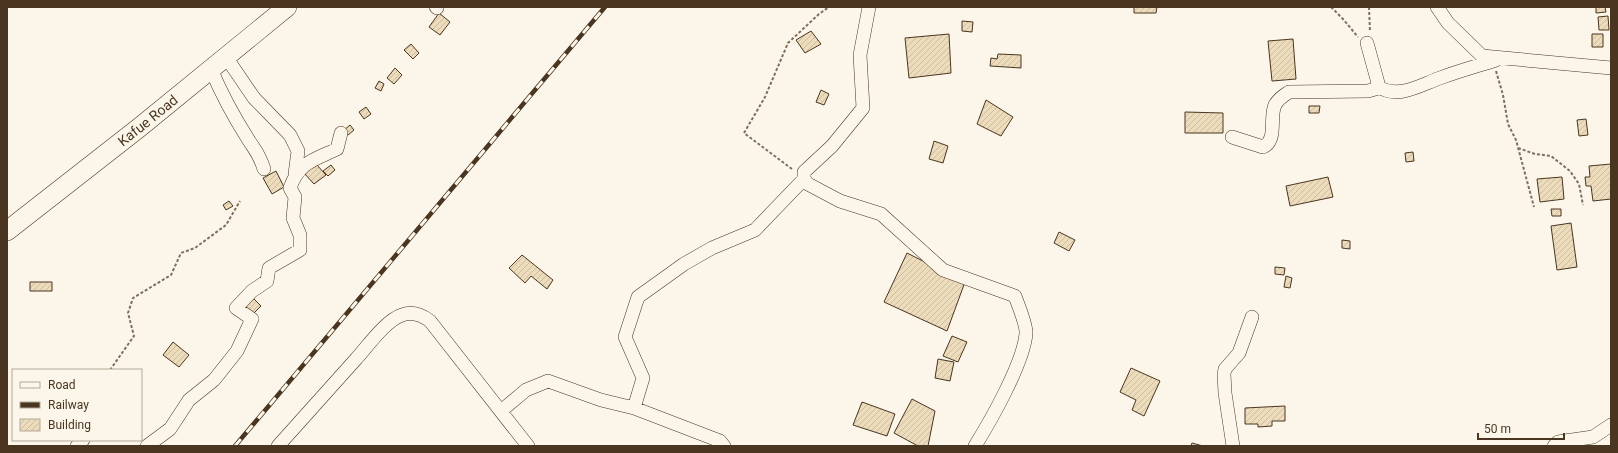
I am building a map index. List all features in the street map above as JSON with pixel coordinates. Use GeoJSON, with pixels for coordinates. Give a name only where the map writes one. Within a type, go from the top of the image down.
{"type":"FeatureCollection","features":[{"type":"Feature","properties":{"kind":"highway","name":"Kafue Road"},"geometry":{"type":"LineString","coordinates":[[7,231],[287,7]]}},
{"type":"Feature","properties":{"kind":"street"},"geometry":{"type":"LineString","coordinates":[[869,7],[860,55],[863,108],[832,146],[804,172],[804,179],[808,184],[840,201],[881,214],[943,270],[1015,296],[1026,333],[1018,361],[990,422],[975,446]]}},
{"type":"Feature","properties":{"kind":"street"},"geometry":{"type":"LineString","coordinates":[[1437,7],[1448,23],[1482,56],[1496,60],[1611,68]]}},
{"type":"Feature","properties":{"kind":"street"},"geometry":{"type":"LineString","coordinates":[[1232,137],[1263,147],[1267,145],[1270,140],[1274,106],[1279,98],[1289,92],[1368,91],[1375,89],[1378,83],[1367,43]]}},
{"type":"Feature","properties":{"kind":"street"},"geometry":{"type":"LineString","coordinates":[[147,446],[170,429],[189,400],[214,380],[237,351],[252,318],[236,308],[252,291],[267,281],[269,268],[300,250],[300,235],[293,218],[295,197],[290,188],[295,174],[298,151],[290,135],[254,98],[226,57]]}},
{"type":"Feature","properties":{"kind":"street"},"geometry":{"type":"LineString","coordinates":[[1377,86],[1384,91],[1395,92],[1413,90],[1440,78],[1496,60]]}},
{"type":"Feature","properties":{"kind":"street"},"geometry":{"type":"LineString","coordinates":[[211,69],[221,92],[248,139],[259,154],[264,169]]}},
{"type":"Feature","properties":{"kind":"street"},"geometry":{"type":"LineString","coordinates":[[295,174],[304,165],[337,149],[341,133]]}},
{"type":"Feature","properties":{"kind":"street"},"geometry":{"type":"LineString","coordinates":[[634,408],[643,378],[625,337],[638,297],[684,264],[712,248],[755,230],[804,179]]}},
{"type":"Feature","properties":{"kind":"street"},"geometry":{"type":"LineString","coordinates":[[278,446],[394,319],[402,314],[413,313],[422,315],[430,321],[528,446]]}},
{"type":"Feature","properties":{"kind":"street"},"geometry":{"type":"LineString","coordinates":[[1233,446],[1225,393],[1224,374],[1225,369],[1239,353],[1252,317]]}},
{"type":"Feature","properties":{"kind":"street"},"geometry":{"type":"LineString","coordinates":[[501,411],[526,390],[548,381],[601,400],[634,408],[720,441],[724,446]]}},
{"type":"Feature","properties":{"kind":"street"},"geometry":{"type":"LineString","coordinates":[[1554,446],[1558,442],[1593,437],[1611,426]]}},
{"type":"Feature","properties":{"kind":"path"},"geometry":{"type":"LineString","coordinates":[[804,179],[744,133],[765,97],[788,43],[819,14],[829,7]]}},
{"type":"Feature","properties":{"kind":"path"},"geometry":{"type":"LineString","coordinates":[[1331,7],[1343,19],[1361,42],[1367,43],[1369,40],[1369,7]]}},
{"type":"Feature","properties":{"kind":"path"},"geometry":{"type":"LineString","coordinates":[[1496,60],[1508,124],[1518,148],[1534,207]]}},
{"type":"Feature","properties":{"kind":"path"},"geometry":{"type":"LineString","coordinates":[[1518,148],[1534,154],[1551,156],[1570,171],[1579,184],[1583,204]]}},
{"type":"Feature","properties":{"kind":"path"},"geometry":{"type":"LineString","coordinates":[[111,369],[134,336],[128,313],[134,298],[171,275],[181,253],[195,248],[226,225],[240,201]]}},
{"type":"Feature","properties":{"kind":"building"},"geometry":{"type":"Polygon","coordinates":[[[1134,7],[1157,7],[1156,13],[1134,13],[1134,7]]]}},
{"type":"Feature","properties":{"kind":"building"},"geometry":{"type":"Polygon","coordinates":[[[1596,7],[1605,7],[1606,12],[1596,13],[1596,7]]]}},
{"type":"Feature","properties":{"kind":"building"},"geometry":{"type":"Polygon","coordinates":[[[439,13],[450,22],[440,35],[429,27],[439,13]]]}},
{"type":"Feature","properties":{"kind":"building"},"geometry":{"type":"Polygon","coordinates":[[[1608,16],[1609,30],[1599,30],[1598,17],[1608,16]]]}},
{"type":"Feature","properties":{"kind":"building"},"geometry":{"type":"Polygon","coordinates":[[[962,21],[973,22],[972,32],[962,31],[962,21]]]}},
{"type":"Feature","properties":{"kind":"building"},"geometry":{"type":"Polygon","coordinates":[[[811,31],[821,44],[805,53],[796,40],[811,31]]]}},
{"type":"Feature","properties":{"kind":"building"},"geometry":{"type":"Polygon","coordinates":[[[949,34],[951,73],[909,78],[905,38],[949,34]]]}},
{"type":"Feature","properties":{"kind":"building"},"geometry":{"type":"Polygon","coordinates":[[[1592,34],[1603,34],[1603,47],[1592,47],[1592,34]]]}},
{"type":"Feature","properties":{"kind":"building"},"geometry":{"type":"Polygon","coordinates":[[[1293,39],[1296,79],[1272,81],[1268,41],[1293,39]]]}},
{"type":"Feature","properties":{"kind":"building"},"geometry":{"type":"Polygon","coordinates":[[[411,44],[419,53],[413,59],[404,50],[411,44]]]}},
{"type":"Feature","properties":{"kind":"building"},"geometry":{"type":"Polygon","coordinates":[[[998,54],[1021,55],[1021,68],[990,66],[991,58],[997,59],[998,54]]]}},
{"type":"Feature","properties":{"kind":"building"},"geometry":{"type":"Polygon","coordinates":[[[395,68],[402,75],[394,84],[387,78],[395,68]]]}},
{"type":"Feature","properties":{"kind":"building"},"geometry":{"type":"Polygon","coordinates":[[[379,81],[384,84],[381,91],[375,88],[379,81]]]}},
{"type":"Feature","properties":{"kind":"building"},"geometry":{"type":"Polygon","coordinates":[[[821,90],[829,94],[824,105],[816,102],[821,90]]]}},
{"type":"Feature","properties":{"kind":"building"},"geometry":{"type":"Polygon","coordinates":[[[986,100],[1013,117],[1001,136],[977,124],[986,100]]]}},
{"type":"Feature","properties":{"kind":"building"},"geometry":{"type":"Polygon","coordinates":[[[1309,106],[1320,106],[1319,113],[1309,113],[1309,106]]]}},
{"type":"Feature","properties":{"kind":"building"},"geometry":{"type":"Polygon","coordinates":[[[366,107],[371,114],[364,119],[359,112],[366,107]]]}},
{"type":"Feature","properties":{"kind":"building"},"geometry":{"type":"Polygon","coordinates":[[[1185,112],[1223,113],[1223,133],[1185,133],[1185,112]]]}},
{"type":"Feature","properties":{"kind":"building"},"geometry":{"type":"Polygon","coordinates":[[[1586,119],[1588,135],[1579,136],[1577,120],[1586,119]]]}},
{"type":"Feature","properties":{"kind":"building"},"geometry":{"type":"Polygon","coordinates":[[[350,125],[354,130],[348,135],[343,131],[350,125]]]}},
{"type":"Feature","properties":{"kind":"building"},"geometry":{"type":"Polygon","coordinates":[[[934,141],[948,146],[943,163],[929,159],[934,141]]]}},
{"type":"Feature","properties":{"kind":"building"},"geometry":{"type":"Polygon","coordinates":[[[1413,152],[1414,161],[1406,162],[1405,153],[1413,152]]]}},
{"type":"Feature","properties":{"kind":"building"},"geometry":{"type":"Polygon","coordinates":[[[316,164],[326,175],[314,184],[304,173],[316,164]]]}},
{"type":"Feature","properties":{"kind":"building"},"geometry":{"type":"Polygon","coordinates":[[[1611,164],[1611,199],[1593,201],[1591,186],[1586,186],[1585,177],[1590,177],[1589,166],[1611,164]]]}},
{"type":"Feature","properties":{"kind":"building"},"geometry":{"type":"Polygon","coordinates":[[[331,165],[335,170],[328,176],[323,171],[331,165]]]}},
{"type":"Feature","properties":{"kind":"building"},"geometry":{"type":"Polygon","coordinates":[[[276,171],[284,187],[272,194],[263,178],[276,171]]]}},
{"type":"Feature","properties":{"kind":"building"},"geometry":{"type":"Polygon","coordinates":[[[1328,177],[1333,197],[1290,206],[1286,186],[1328,177]]]}},
{"type":"Feature","properties":{"kind":"building"},"geometry":{"type":"Polygon","coordinates":[[[1562,177],[1564,199],[1540,202],[1537,179],[1562,177]]]}},
{"type":"Feature","properties":{"kind":"building"},"geometry":{"type":"Polygon","coordinates":[[[229,201],[233,206],[226,210],[223,205],[229,201]]]}},
{"type":"Feature","properties":{"kind":"building"},"geometry":{"type":"Polygon","coordinates":[[[1551,209],[1561,209],[1561,216],[1552,216],[1551,209]]]}},
{"type":"Feature","properties":{"kind":"building"},"geometry":{"type":"Polygon","coordinates":[[[1571,223],[1577,267],[1557,270],[1551,226],[1571,223]]]}},
{"type":"Feature","properties":{"kind":"building"},"geometry":{"type":"Polygon","coordinates":[[[1059,232],[1075,240],[1069,251],[1054,243],[1059,232]]]}},
{"type":"Feature","properties":{"kind":"building"},"geometry":{"type":"Polygon","coordinates":[[[1342,240],[1350,241],[1350,249],[1342,248],[1342,240]]]}},
{"type":"Feature","properties":{"kind":"building"},"geometry":{"type":"Polygon","coordinates":[[[907,253],[965,282],[947,331],[884,302],[907,253]]]}},
{"type":"Feature","properties":{"kind":"building"},"geometry":{"type":"Polygon","coordinates":[[[522,255],[553,280],[547,289],[531,276],[525,283],[509,268],[522,255]]]}},
{"type":"Feature","properties":{"kind":"building"},"geometry":{"type":"Polygon","coordinates":[[[1275,267],[1285,268],[1284,275],[1275,274],[1275,267]]]}},
{"type":"Feature","properties":{"kind":"building"},"geometry":{"type":"Polygon","coordinates":[[[1286,276],[1292,278],[1290,288],[1284,287],[1286,276]]]}},
{"type":"Feature","properties":{"kind":"building"},"geometry":{"type":"Polygon","coordinates":[[[30,282],[52,282],[52,291],[30,291],[30,282]]]}},
{"type":"Feature","properties":{"kind":"building"},"geometry":{"type":"Polygon","coordinates":[[[252,297],[261,306],[252,315],[243,305],[252,297]]]}},
{"type":"Feature","properties":{"kind":"building"},"geometry":{"type":"Polygon","coordinates":[[[952,336],[967,342],[958,362],[943,356],[952,336]]]}},
{"type":"Feature","properties":{"kind":"building"},"geometry":{"type":"Polygon","coordinates":[[[173,342],[189,355],[179,367],[163,355],[173,342]]]}},
{"type":"Feature","properties":{"kind":"building"},"geometry":{"type":"Polygon","coordinates":[[[938,359],[954,362],[950,381],[935,378],[938,359]]]}},
{"type":"Feature","properties":{"kind":"building"},"geometry":{"type":"Polygon","coordinates":[[[1131,368],[1160,381],[1144,416],[1132,410],[1136,400],[1120,392],[1131,368]]]}},
{"type":"Feature","properties":{"kind":"building"},"geometry":{"type":"Polygon","coordinates":[[[912,399],[935,411],[928,446],[918,446],[894,433],[912,399]]]}},
{"type":"Feature","properties":{"kind":"building"},"geometry":{"type":"Polygon","coordinates":[[[862,402],[895,414],[887,436],[853,425],[862,402]]]}},
{"type":"Feature","properties":{"kind":"building"},"geometry":{"type":"Polygon","coordinates":[[[1285,406],[1285,421],[1272,421],[1272,426],[1258,427],[1258,424],[1245,424],[1245,408],[1285,406]]]}},
{"type":"Feature","properties":{"kind":"building"},"geometry":{"type":"Polygon","coordinates":[[[1192,443],[1203,446],[1191,446],[1192,443]]]}},
{"type":"Feature","properties":{"kind":"railway"},"geometry":{"type":"LineString","coordinates":[[235,446],[605,7]]}}]}
